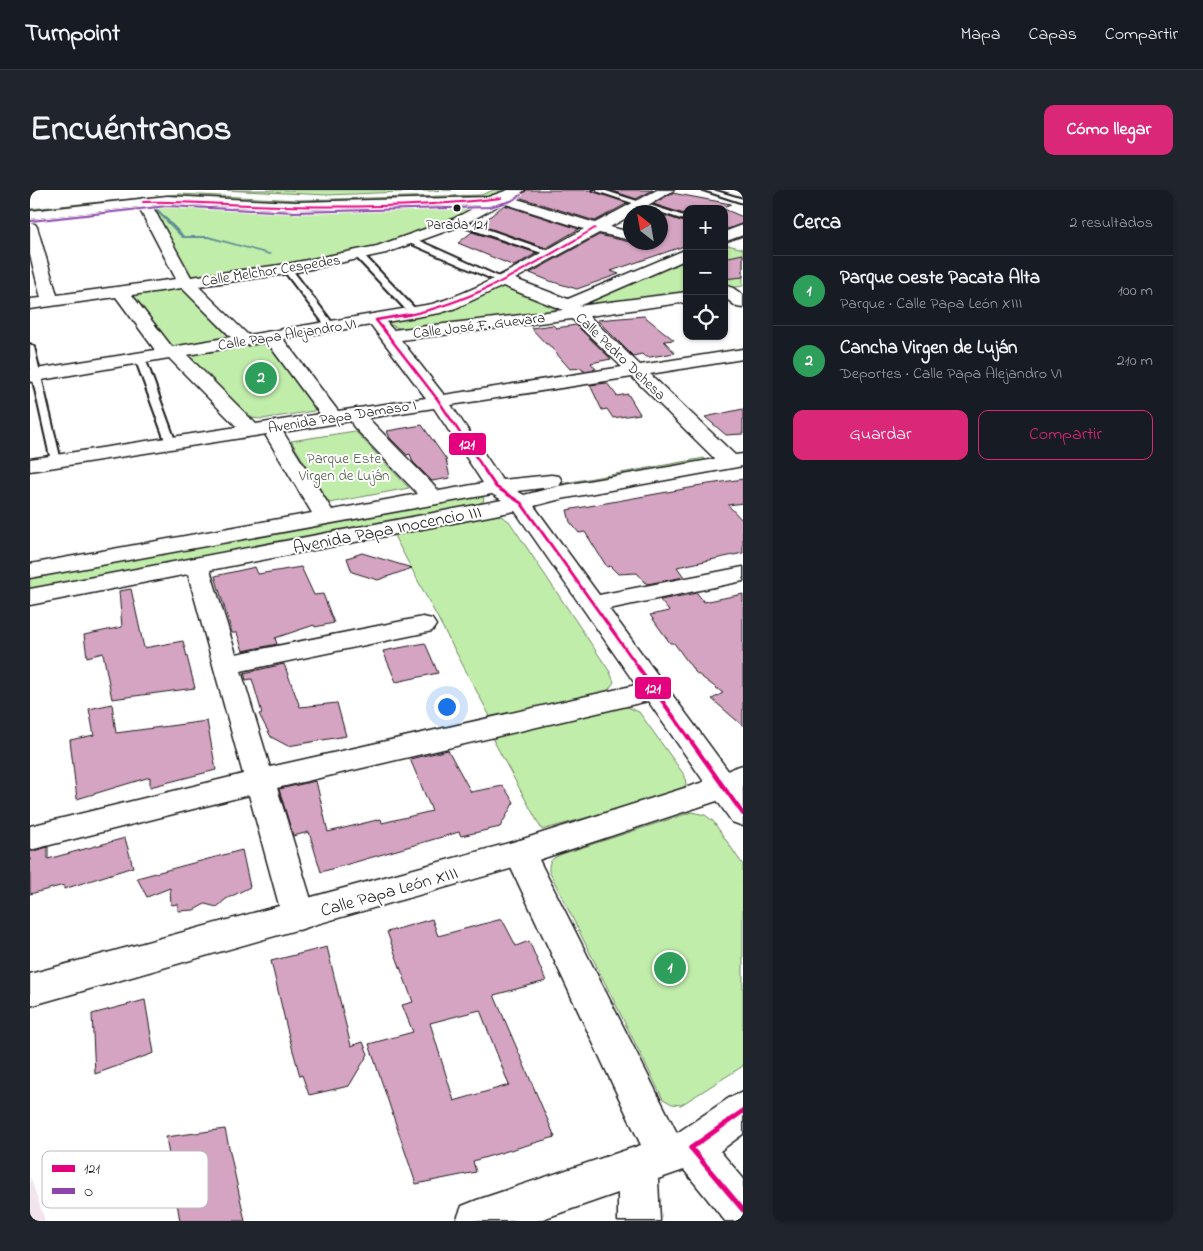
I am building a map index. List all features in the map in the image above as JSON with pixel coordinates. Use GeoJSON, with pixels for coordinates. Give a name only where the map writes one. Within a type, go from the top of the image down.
{"type":"FeatureCollection","features":[{"type":"Feature","properties":{"kind":"street"},"geometry":{"type":"LineString","coordinates":[[30,206],[186,191],[323,198],[459,194],[480,190]]}},
{"type":"Feature","properties":{"kind":"street"},"geometry":{"type":"LineString","coordinates":[[30,215],[140,195],[248,204],[340,207],[459,202],[501,198],[518,190]]}},
{"type":"Feature","properties":{"kind":"street","name":"Calle Papa Alejandro VI"},"geometry":{"type":"LineString","coordinates":[[33,376],[415,314],[450,304],[502,280],[667,190]]}},
{"type":"Feature","properties":{"kind":"street"},"geometry":{"type":"LineString","coordinates":[[140,195],[186,282],[245,341]]}},
{"type":"Feature","properties":{"kind":"street"},"geometry":{"type":"LineString","coordinates":[[501,198],[595,228],[623,234]]}},
{"type":"Feature","properties":{"kind":"street","name":"Calle Melchor Cespedes"},"geometry":{"type":"LineString","coordinates":[[30,304],[287,269],[359,255],[410,240],[458,222],[490,206],[501,198]]}},
{"type":"Feature","properties":{"kind":"street"},"geometry":{"type":"LineString","coordinates":[[30,227],[50,301]]}},
{"type":"Feature","properties":{"kind":"street"},"geometry":{"type":"LineString","coordinates":[[669,244],[683,247]]}},
{"type":"Feature","properties":{"kind":"street"},"geometry":{"type":"LineString","coordinates":[[572,309],[683,255]]}},
{"type":"Feature","properties":{"kind":"street","name":"Calle Pedro Dehesa"},"geometry":{"type":"LineString","coordinates":[[502,280],[572,309],[641,375],[734,455]]}},
{"type":"Feature","properties":{"kind":"street"},"geometry":{"type":"LineString","coordinates":[[731,291],[743,303]]}},
{"type":"Feature","properties":{"kind":"street"},"geometry":{"type":"LineString","coordinates":[[122,292],[170,353],[250,430]]}},
{"type":"Feature","properties":{"kind":"street","name":"Calle José F. Guevara"},"geometry":{"type":"LineString","coordinates":[[389,336],[572,309],[683,297]]}},
{"type":"Feature","properties":{"kind":"street"},"geometry":{"type":"LineString","coordinates":[[376,320],[440,405],[496,487],[521,504],[653,690],[733,782],[743,814]]}},
{"type":"Feature","properties":{"kind":"street"},"geometry":{"type":"LineString","coordinates":[[272,337],[332,417]]}},
{"type":"Feature","properties":{"kind":"street","name":"Avenida Papa Damaso I"},"geometry":{"type":"LineString","coordinates":[[30,465],[332,417],[440,405],[641,375],[743,354]]}},
{"type":"Feature","properties":{"kind":"street","name":"Avenida Papa Damaso I"},"geometry":{"type":"LineString","coordinates":[[641,375],[743,366]]}},
{"type":"Feature","properties":{"kind":"street","name":"Avenida Papa Damaso I"},"geometry":{"type":"LineString","coordinates":[[30,476],[360,422],[440,405]]}},
{"type":"Feature","properties":{"kind":"street"},"geometry":{"type":"LineString","coordinates":[[360,422],[434,498]]}},
{"type":"Feature","properties":{"kind":"street"},"geometry":{"type":"LineString","coordinates":[[276,436],[326,518]]}},
{"type":"Feature","properties":{"kind":"street","name":"Avenida Papa Inocencio III"},"geometry":{"type":"LineString","coordinates":[[30,571],[496,487],[734,455]]}},
{"type":"Feature","properties":{"kind":"street","name":"Avenida Papa Inocencio III"},"geometry":{"type":"LineString","coordinates":[[30,596],[521,504],[559,493],[734,455]]}},
{"type":"Feature","properties":{"kind":"street"},"geometry":{"type":"LineString","coordinates":[[197,565],[298,916]]}},
{"type":"Feature","properties":{"kind":"street"},"geometry":{"type":"LineString","coordinates":[[593,604],[743,574]]}},
{"type":"Feature","properties":{"kind":"street"},"geometry":{"type":"LineString","coordinates":[[226,665],[423,625]]}},
{"type":"Feature","properties":{"kind":"street"},"geometry":{"type":"LineString","coordinates":[[30,838],[260,781],[653,690]]}},
{"type":"Feature","properties":{"kind":"street","name":"Calle Papa León XIII"},"geometry":{"type":"LineString","coordinates":[[30,990],[520,853],[733,782]]}},
{"type":"Feature","properties":{"kind":"street"},"geometry":{"type":"LineString","coordinates":[[520,853],[665,1157],[743,1210]]}},
{"type":"Feature","properties":{"kind":"street"},"geometry":{"type":"LineString","coordinates":[[477,1221],[665,1157],[743,1111]]}},
{"type":"Feature","properties":{"kind":"street"},"geometry":{"type":"LineString","coordinates":[[639,1221],[665,1157]]}},
{"type":"Feature","properties":{"kind":"lane"},"geometry":{"type":"LineString","coordinates":[[596,190],[642,203],[683,218]]}},
{"type":"Feature","properties":{"kind":"lane"},"geometry":{"type":"LineString","coordinates":[[706,190],[743,201]]}},
{"type":"Feature","properties":{"kind":"lane"},"geometry":{"type":"LineString","coordinates":[[458,222],[551,253]]}},
{"type":"Feature","properties":{"kind":"lane","name":"Calle Pedro Dehesa"},"geometry":{"type":"LineString","coordinates":[[410,240],[502,280]]}},
{"type":"Feature","properties":{"kind":"lane"},"geometry":{"type":"LineString","coordinates":[[359,255],[415,314]]}},
{"type":"Feature","properties":{"kind":"lane"},"geometry":{"type":"LineString","coordinates":[[287,269],[331,327]]}},
{"type":"Feature","properties":{"kind":"lane"},"geometry":{"type":"LineString","coordinates":[[30,347],[33,376],[56,461]]}},
{"type":"Feature","properties":{"kind":"lane"},"geometry":{"type":"LineString","coordinates":[[140,358],[171,443]]}},
{"type":"Feature","properties":{"kind":"shaded area"},"geometry":{"type":"Polygon","coordinates":[[[30,1176],[45,1221],[30,1221],[30,1176]]]}},
{"type":"Feature","properties":{"kind":"green space"},"geometry":{"type":"Polygon","coordinates":[[[222,190],[452,190],[327,195],[222,190]]]}},
{"type":"Feature","properties":{"kind":"green space"},"geometry":{"type":"Polygon","coordinates":[[[494,190],[509,190],[492,197],[299,204],[199,198],[30,213],[30,209],[180,194],[299,200],[481,195],[494,190]]]}},
{"type":"Feature","properties":{"kind":"green space"},"geometry":{"type":"Polygon","coordinates":[[[161,202],[303,209],[377,209],[480,204],[478,208],[452,220],[381,247],[283,266],[191,278],[150,204],[161,202]]]}},
{"type":"Feature","properties":{"kind":"green space"},"geometry":{"type":"Polygon","coordinates":[[[728,245],[743,249],[743,286],[728,288],[728,245]]]}},
{"type":"Feature","properties":{"kind":"green space"},"geometry":{"type":"Polygon","coordinates":[[[683,258],[683,295],[585,307],[577,306],[683,258]]]}},
{"type":"Feature","properties":{"kind":"green space"},"geometry":{"type":"Polygon","coordinates":[[[501,284],[559,308],[556,311],[414,330],[404,330],[388,324],[392,321],[445,311],[501,284]]]}},
{"type":"Feature","properties":{"kind":"green space"},"geometry":{"type":"Polygon","coordinates":[[[180,287],[229,338],[174,347],[169,346],[129,292],[180,287]]]}},
{"type":"Feature","properties":{"kind":"green space","name":"Parque Este Virgen de Luján"},"geometry":{"type":"Polygon","coordinates":[[[262,342],[270,345],[315,406],[314,411],[262,419],[249,418],[187,355],[262,342]]]}},
{"type":"Feature","properties":{"kind":"green space","name":"Parque Este Virgen de Luján"},"geometry":{"type":"Polygon","coordinates":[[[355,431],[409,488],[329,503],[291,441],[355,431]]]}},
{"type":"Feature","properties":{"kind":"green space"},"geometry":{"type":"Polygon","coordinates":[[[704,458],[708,462],[546,491],[543,487],[704,458]]]}},
{"type":"Feature","properties":{"kind":"green space"},"geometry":{"type":"Polygon","coordinates":[[[478,496],[484,498],[483,502],[474,506],[30,589],[30,578],[478,496]]]}},
{"type":"Feature","properties":{"kind":"green space"},"geometry":{"type":"Polygon","coordinates":[[[490,514],[499,515],[509,521],[610,672],[614,682],[607,692],[492,720],[392,532],[490,514]]]}},
{"type":"Feature","properties":{"kind":"green space"},"geometry":{"type":"Polygon","coordinates":[[[623,705],[639,712],[685,776],[686,785],[675,793],[542,830],[491,736],[623,705]]]}},
{"type":"Feature","properties":{"kind":"green space"},"geometry":{"type":"Polygon","coordinates":[[[692,812],[705,815],[713,821],[743,865],[743,1066],[681,1105],[672,1104],[663,1099],[549,871],[549,864],[562,854],[692,812]]]}},
{"type":"Feature","properties":{"kind":"building"},"geometry":{"type":"Polygon","coordinates":[[[527,190],[591,190],[628,203],[595,221],[518,197],[527,190]]]}},
{"type":"Feature","properties":{"kind":"building"},"geometry":{"type":"Polygon","coordinates":[[[609,190],[653,190],[636,199],[609,190]]]}},
{"type":"Feature","properties":{"kind":"building"},"geometry":{"type":"Polygon","coordinates":[[[672,193],[731,204],[683,205],[683,214],[668,209],[668,205],[653,204],[672,193]]]}},
{"type":"Feature","properties":{"kind":"building"},"geometry":{"type":"Polygon","coordinates":[[[504,205],[579,229],[546,248],[480,225],[504,205]]]}},
{"type":"Feature","properties":{"kind":"building"},"geometry":{"type":"Polygon","coordinates":[[[728,211],[743,217],[743,223],[728,229],[728,211]]]}},
{"type":"Feature","properties":{"kind":"building"},"geometry":{"type":"Polygon","coordinates":[[[668,217],[683,222],[683,246],[611,271],[619,274],[577,289],[530,273],[599,235],[623,240],[623,250],[668,250],[668,217]]]}},
{"type":"Feature","properties":{"kind":"building"},"geometry":{"type":"Polygon","coordinates":[[[472,232],[537,253],[514,266],[458,243],[472,232]]]}},
{"type":"Feature","properties":{"kind":"building"},"geometry":{"type":"Polygon","coordinates":[[[743,254],[743,277],[728,279],[728,257],[743,254]]]}},
{"type":"Feature","properties":{"kind":"building"},"geometry":{"type":"Polygon","coordinates":[[[644,316],[674,340],[664,341],[675,353],[650,357],[645,357],[642,354],[633,356],[597,320],[644,316]]]}},
{"type":"Feature","properties":{"kind":"building"},"geometry":{"type":"Polygon","coordinates":[[[553,325],[556,328],[576,325],[611,359],[591,363],[596,369],[583,371],[582,368],[570,369],[531,328],[553,325]]]}},
{"type":"Feature","properties":{"kind":"building"},"geometry":{"type":"Polygon","coordinates":[[[607,383],[617,396],[628,394],[640,414],[613,418],[607,409],[602,410],[590,385],[607,383]]]}},
{"type":"Feature","properties":{"kind":"building"},"geometry":{"type":"Polygon","coordinates":[[[743,409],[743,434],[726,435],[705,417],[743,409]]]}},
{"type":"Feature","properties":{"kind":"building"},"geometry":{"type":"Polygon","coordinates":[[[422,425],[446,459],[450,478],[432,481],[413,462],[410,454],[407,455],[390,438],[387,431],[422,425]]]}},
{"type":"Feature","properties":{"kind":"building"},"geometry":{"type":"Polygon","coordinates":[[[743,479],[743,503],[728,505],[743,521],[743,553],[677,567],[684,577],[647,584],[637,573],[618,574],[610,566],[607,567],[585,532],[579,533],[570,522],[567,510],[695,486],[743,479]]]}},
{"type":"Feature","properties":{"kind":"building"},"geometry":{"type":"Polygon","coordinates":[[[362,553],[412,568],[378,580],[352,572],[347,558],[362,553]]]}},
{"type":"Feature","properties":{"kind":"building"},"geometry":{"type":"Polygon","coordinates":[[[255,567],[258,574],[301,567],[314,595],[323,594],[334,623],[315,627],[314,625],[275,638],[277,644],[243,651],[237,633],[232,633],[215,576],[255,567]]]}},
{"type":"Feature","properties":{"kind":"building"},"geometry":{"type":"Polygon","coordinates":[[[131,589],[144,648],[183,641],[195,688],[112,699],[103,653],[87,657],[84,635],[122,627],[119,591],[131,589]]]}},
{"type":"Feature","properties":{"kind":"building"},"geometry":{"type":"Polygon","coordinates":[[[697,593],[704,602],[743,594],[743,726],[712,699],[723,693],[695,672],[674,643],[670,643],[650,615],[669,611],[660,600],[697,593]]]}},
{"type":"Feature","properties":{"kind":"building"},"geometry":{"type":"Polygon","coordinates":[[[425,643],[438,673],[396,682],[383,651],[425,643]]]}},
{"type":"Feature","properties":{"kind":"building"},"geometry":{"type":"Polygon","coordinates":[[[284,664],[300,707],[337,703],[346,736],[288,746],[271,737],[259,714],[262,713],[252,679],[246,680],[244,673],[284,664]]]}},
{"type":"Feature","properties":{"kind":"building"},"geometry":{"type":"Polygon","coordinates":[[[112,704],[116,733],[207,721],[216,770],[150,787],[150,777],[77,799],[70,740],[94,735],[89,709],[112,704]]]}},
{"type":"Feature","properties":{"kind":"building"},"geometry":{"type":"Polygon","coordinates":[[[448,750],[471,792],[503,786],[514,802],[500,827],[461,836],[459,832],[321,872],[309,832],[293,836],[279,789],[316,781],[328,832],[381,819],[382,823],[432,811],[410,759],[448,750]]]}},
{"type":"Feature","properties":{"kind":"building"},"geometry":{"type":"Polygon","coordinates":[[[125,838],[133,867],[64,889],[64,885],[30,894],[30,852],[48,847],[48,859],[125,838]]]}},
{"type":"Feature","properties":{"kind":"building"},"geometry":{"type":"Polygon","coordinates":[[[242,850],[250,887],[226,899],[217,907],[205,904],[194,910],[178,911],[178,904],[171,905],[170,888],[147,897],[137,878],[242,850]]]}},
{"type":"Feature","properties":{"kind":"building"},"geometry":{"type":"Polygon","coordinates":[[[432,919],[438,936],[502,919],[516,946],[529,941],[546,981],[494,995],[555,1137],[473,1161],[476,1172],[416,1184],[369,1044],[413,1032],[402,1005],[413,1002],[387,932],[432,919]],[[480,1010],[430,1023],[454,1101],[509,1085],[480,1010]]]}},
{"type":"Feature","properties":{"kind":"building"},"geometry":{"type":"Polygon","coordinates":[[[327,947],[351,1046],[363,1042],[368,1054],[349,1086],[309,1095],[302,1075],[300,1076],[271,961],[327,947]]]}},
{"type":"Feature","properties":{"kind":"building"},"geometry":{"type":"Polygon","coordinates":[[[145,1000],[154,1053],[95,1074],[92,1014],[145,1000]]]}},
{"type":"Feature","properties":{"kind":"building"},"geometry":{"type":"Polygon","coordinates":[[[225,1129],[245,1221],[180,1221],[178,1208],[208,1208],[208,1151],[168,1151],[166,1137],[225,1129]]]}},
{"type":"Feature","properties":{"kind":"waterway"},"geometry":{"type":"LineString","coordinates":[[155,208],[183,237],[208,237],[270,254]]}},
{"type":"Feature","properties":{"kind":"transit line","name":"O"},"geometry":{"type":"LineString","coordinates":[[31,221],[167,206],[295,212],[489,207],[511,201],[521,195]]}},
{"type":"Feature","properties":{"kind":"transit line","name":"121"},"geometry":{"type":"LineString","coordinates":[[143,202],[183,201],[249,205],[335,206],[461,203],[501,198]]}},
{"type":"Feature","properties":{"kind":"transit line","name":"121"},"geometry":{"type":"LineString","coordinates":[[376,320],[448,305],[486,289],[523,270],[595,228]]}},
{"type":"Feature","properties":{"kind":"transit line","name":"121"},"geometry":{"type":"LineString","coordinates":[[376,320],[438,400],[496,487],[521,503],[743,814]]}},
{"type":"Feature","properties":{"kind":"transit line","name":"121"},"geometry":{"type":"LineString","coordinates":[[691,1148],[743,1111]]}},
{"type":"Feature","properties":{"kind":"transit line","name":"121"},"geometry":{"type":"LineString","coordinates":[[691,1148],[743,1210]]}},
{"type":"Feature","properties":{"kind":"place","name":"Parada 121"},"geometry":{"type":"Point","coordinates":[457,208]}},
{"type":"Feature","properties":{"kind":"place","name":"Cancha Virgen de Luján"},"geometry":{"type":"Point","coordinates":[261,378]}},
{"type":"Feature","properties":{"kind":"place","name":"Parque Oeste Pacata Alta"},"geometry":{"type":"Point","coordinates":[670,968]}}]}
